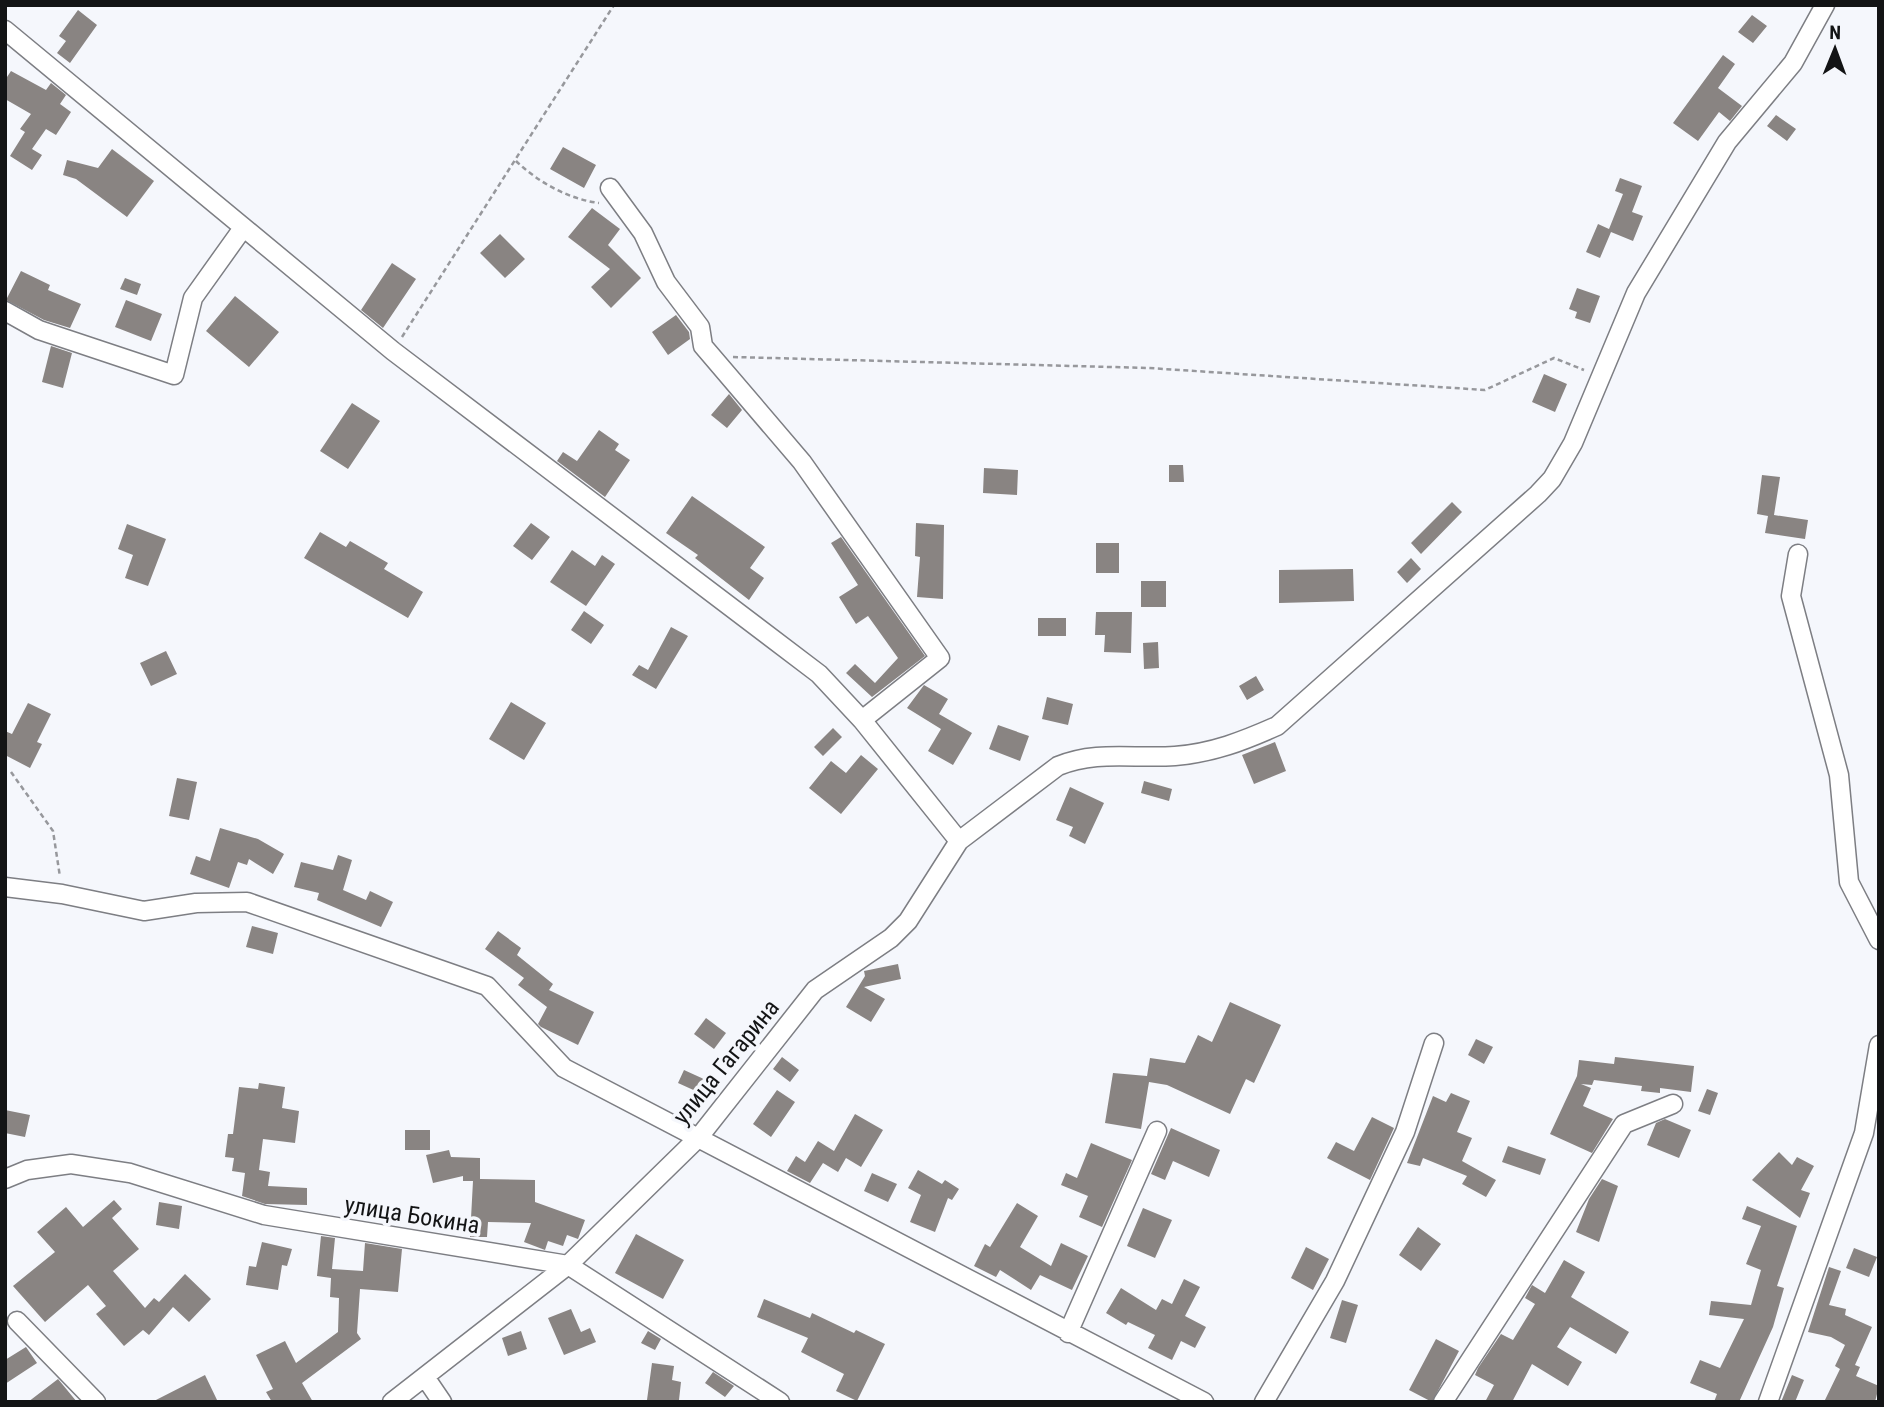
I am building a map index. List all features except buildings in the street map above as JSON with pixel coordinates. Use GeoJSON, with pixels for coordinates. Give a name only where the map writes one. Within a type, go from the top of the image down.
{"type":"FeatureCollection","features":[{"type":"Feature","properties":{"kind":"street","name":"улица Гагарина"},"geometry":{"type":"LineString","coordinates":[[392,1402],[568,1265],[699,1137],[816,990],[832,976],[872,954],[908,920],[959,841],[1058,766],[1091,756],[1173,756],[1201,753],[1227,748],[1277,726],[1552,479],[1573,443],[1636,293],[1735,130],[1793,63],[1825,5]]}},
{"type":"Feature","properties":{"kind":"street"},"geometry":{"type":"LineString","coordinates":[[5,30],[393,351],[819,674],[862,720],[959,841]]}},
{"type":"Feature","properties":{"kind":"street"},"geometry":{"type":"LineString","coordinates":[[610,188],[643,233],[666,282],[700,327],[703,346],[802,462],[940,658],[862,720]]}},
{"type":"Feature","properties":{"kind":"street"},"geometry":{"type":"LineString","coordinates":[[5,311],[39,330],[174,375],[193,298],[243,228]]}},
{"type":"Feature","properties":{"kind":"street"},"geometry":{"type":"LineString","coordinates":[[1798,554],[1791,596],[1839,775],[1849,882],[1879,940]]}},
{"type":"Feature","properties":{"kind":"street"},"geometry":{"type":"LineString","coordinates":[[5,887],[62,894],[144,911],[196,903],[247,902],[487,986],[564,1068],[1204,1402]]}},
{"type":"Feature","properties":{"kind":"street"},"geometry":{"type":"LineString","coordinates":[[1264,1402],[1335,1281],[1405,1132],[1434,1043]]}},
{"type":"Feature","properties":{"kind":"street"},"geometry":{"type":"LineString","coordinates":[[1768,1402],[1864,1133],[1879,1045]]}},
{"type":"Feature","properties":{"kind":"street"},"geometry":{"type":"LineString","coordinates":[[1443,1402],[1624,1124],[1673,1104]]}},
{"type":"Feature","properties":{"kind":"street"},"geometry":{"type":"LineString","coordinates":[[1068,1333],[1157,1131]]}},
{"type":"Feature","properties":{"kind":"street","name":"улица Бокина"},"geometry":{"type":"LineString","coordinates":[[5,1178],[27,1170],[71,1164],[130,1173],[264,1215],[568,1265],[780,1402]]}},
{"type":"Feature","properties":{"kind":"street"},"geometry":{"type":"LineString","coordinates":[[17,1321],[96,1402]]}},
{"type":"Feature","properties":{"kind":"street"},"geometry":{"type":"LineString","coordinates":[[425,1377],[442,1402]]}},
{"type":"Feature","properties":{"kind":"path"},"geometry":{"type":"LineString","coordinates":[[393,351],[614,5]]}},
{"type":"Feature","properties":{"kind":"path"},"geometry":{"type":"LineString","coordinates":[[514,160],[534,178],[584,201],[623,206]]}},
{"type":"Feature","properties":{"kind":"path"},"geometry":{"type":"LineString","coordinates":[[712,357],[1149,368],[1485,390],[1554,358],[1600,376]]}},
{"type":"Feature","properties":{"kind":"path"},"geometry":{"type":"LineString","coordinates":[[11,772],[53,831],[62,894]]}}]}
